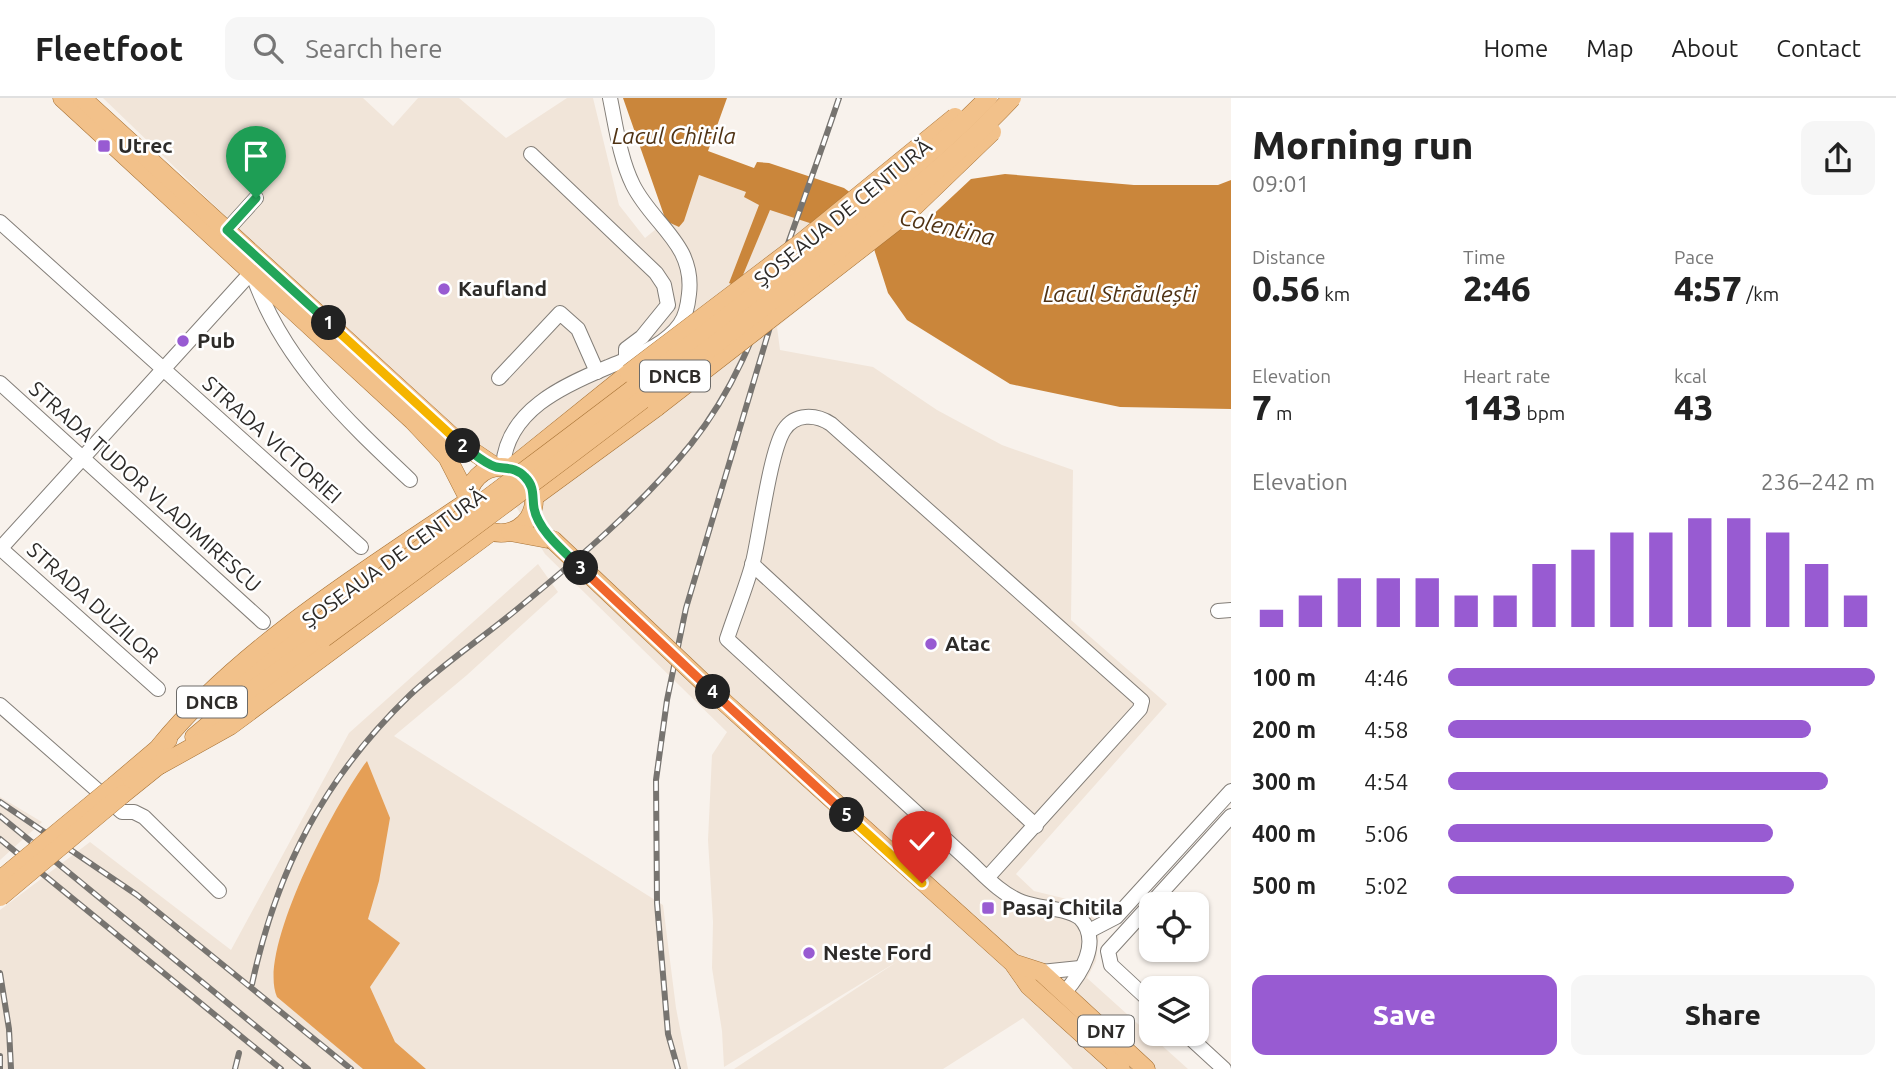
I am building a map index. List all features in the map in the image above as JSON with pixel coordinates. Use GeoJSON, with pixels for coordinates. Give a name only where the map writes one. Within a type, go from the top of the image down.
{"type":"FeatureCollection","features":[{"type":"Feature","properties":{"kind":"main road","name":"DN7"},"geometry":{"type":"LineString","coordinates":[[62,98],[456,440],[524,476],[553,540],[724,702],[1013,963],[1029,986],[1121,1069]]}},
{"type":"Feature","properties":{"kind":"main road","name":"DN7"},"geometry":{"type":"LineString","coordinates":[[82,98],[227,230],[257,266],[447,457],[476,523],[491,532]]}},
{"type":"Feature","properties":{"kind":"main road"},"geometry":{"type":"LineString","coordinates":[[160,755],[215,685],[336,593],[467,499],[480,473],[503,467],[627,367],[803,241],[976,98]]}},
{"type":"Feature","properties":{"kind":"main road","name":"ȘOSEAUA DE CENTURĂ"},"geometry":{"type":"LineString","coordinates":[[0,897],[160,755],[233,704],[320,633],[895,185],[988,98]]}},
{"type":"Feature","properties":{"kind":"main road","name":"ȘOSEAUA DE CENTURĂ"},"geometry":{"type":"LineString","coordinates":[[320,633],[571,456],[820,264],[905,195],[1012,98]]}},
{"type":"Feature","properties":{"kind":"main road"},"geometry":{"type":"LineString","coordinates":[[510,532],[527,520],[534,502],[912,209],[1025,98]]}},
{"type":"Feature","properties":{"kind":"main road"},"geometry":{"type":"LineString","coordinates":[[160,755],[230,726],[491,532],[510,532],[553,540]]}},
{"type":"Feature","properties":{"kind":"main road","name":"ȘOSEAUA DE CENTURĂ"},"geometry":{"type":"LineString","coordinates":[[0,880],[118,795]]}},
{"type":"Feature","properties":{"kind":"main road","name":"DN7"},"geometry":{"type":"LineString","coordinates":[[1013,963],[1041,972],[1146,1069]]}},
{"type":"Feature","properties":{"kind":"main road"},"geometry":{"type":"LineString","coordinates":[[1052,1007],[1065,993]]}},
{"type":"Feature","properties":{"kind":"street"},"geometry":{"type":"LineString","coordinates":[[503,467],[510,433],[522,417],[559,392],[597,372],[627,367],[681,324],[690,286],[688,261],[679,244],[633,185],[610,98]]}},
{"type":"Feature","properties":{"kind":"street"},"geometry":{"type":"LineString","coordinates":[[531,154],[656,273],[664,285],[668,305],[642,337],[626,349],[627,367]]}},
{"type":"Feature","properties":{"kind":"street"},"geometry":{"type":"LineString","coordinates":[[227,230],[256,198]]}},
{"type":"Feature","properties":{"kind":"street","name":"STRADA VICTORIEI"},"geometry":{"type":"LineString","coordinates":[[0,222],[360,547]]}},
{"type":"Feature","properties":{"kind":"street"},"geometry":{"type":"LineString","coordinates":[[0,548],[257,266]]}},
{"type":"Feature","properties":{"kind":"street"},"geometry":{"type":"LineString","coordinates":[[257,266],[261,299],[302,366],[335,408],[410,480]]}},
{"type":"Feature","properties":{"kind":"street"},"geometry":{"type":"LineString","coordinates":[[499,378],[559,313],[578,329],[597,372]]}},
{"type":"Feature","properties":{"kind":"street","name":"STRADA TUDOR VLADIMIRESCU"},"geometry":{"type":"LineString","coordinates":[[0,383],[263,622]]}},
{"type":"Feature","properties":{"kind":"street"},"geometry":{"type":"LineString","coordinates":[[987,878],[1140,709],[1142,701],[822,419],[800,417],[782,432],[752,564],[727,639],[987,878],[1020,901],[1075,915],[1089,931],[1088,953],[1079,976],[1065,993]]}},
{"type":"Feature","properties":{"kind":"street","name":"STRADA DUZILOR"},"geometry":{"type":"LineString","coordinates":[[0,548],[158,689]]}},
{"type":"Feature","properties":{"kind":"street"},"geometry":{"type":"LineString","coordinates":[[752,564],[1036,825]]}},
{"type":"Feature","properties":{"kind":"street"},"geometry":{"type":"LineString","coordinates":[[0,705],[118,795],[122,812],[134,812],[144,817],[219,891]]}},
{"type":"Feature","properties":{"kind":"street"},"geometry":{"type":"LineString","coordinates":[[1089,931],[1116,917],[1231,791]]}},
{"type":"Feature","properties":{"kind":"street"},"geometry":{"type":"LineString","coordinates":[[1139,991],[1111,965],[1108,951],[1231,816]]}},
{"type":"Feature","properties":{"kind":"street"},"geometry":{"type":"LineString","coordinates":[[1041,972],[1080,968]]}},
{"type":"Feature","properties":{"kind":"street"},"geometry":{"type":"LineString","coordinates":[[1199,1046],[1223,1069]]}},
{"type":"Feature","properties":{"kind":"shaded area"},"geometry":{"type":"Polygon","coordinates":[[[103,98],[363,98],[393,126],[418,98],[459,98],[506,138],[567,98],[593,98],[619,205],[645,238],[666,221],[680,227],[699,175],[746,192],[760,205],[729,283],[738,286],[770,209],[831,230],[874,249],[777,327],[780,350],[873,367],[937,410],[1002,445],[1073,470],[1071,620],[1167,704],[1016,874],[1034,891],[1075,901],[1100,924],[1096,961],[1087,978],[1139,1025],[1139,1046],[1162,1046],[1188,1069],[1073,1069],[1023,1018],[943,1069],[734,1069],[898,961],[724,1067],[722,1031],[712,968],[713,922],[708,840],[712,755],[727,732],[545,554],[501,482],[103,98]]]}},
{"type":"Feature","properties":{"kind":"shaded area"},"geometry":{"type":"Polygon","coordinates":[[[538,564],[558,592],[467,675],[394,736],[663,905],[676,1008],[688,1069],[0,1069],[0,910],[90,842],[231,950],[349,733],[538,564]]]}},
{"type":"Feature","properties":{"kind":"shaded area"},"geometry":{"type":"Polygon","coordinates":[[[367,761],[390,818],[379,881],[368,919],[400,943],[370,987],[395,1042],[426,1069],[363,1069],[277,997],[274,975],[278,946],[288,912],[320,840],[367,761]]]}},
{"type":"Feature","properties":{"kind":"shaded area"},"geometry":{"type":"Polygon","coordinates":[[[0,797],[42,822],[0,860],[0,797]]]}},
{"type":"Feature","properties":{"kind":"water","name":"Lacul Străulești"},"geometry":{"type":"Polygon","coordinates":[[[623,98],[727,98],[708,151],[754,168],[757,162],[769,163],[844,188],[902,230],[913,230],[924,223],[971,179],[1005,174],[1134,185],[1218,185],[1231,180],[1231,409],[1120,407],[1010,384],[907,320],[888,293],[874,249],[831,230],[770,210],[738,287],[729,283],[759,205],[744,197],[746,192],[699,175],[684,221],[679,227],[666,221],[623,98]]]}},
{"type":"Feature","properties":{"kind":"railway"},"geometry":{"type":"LineString","coordinates":[[252,984],[262,942],[290,864],[308,828],[353,759],[410,695],[539,591],[630,510],[672,467],[720,403],[762,315],[839,98]]}},
{"type":"Feature","properties":{"kind":"railway"},"geometry":{"type":"LineString","coordinates":[[678,1069],[668,1034],[657,903],[656,780],[667,700],[686,608],[776,307]]}},
{"type":"Feature","properties":{"kind":"railway"},"geometry":{"type":"LineString","coordinates":[[0,802],[137,895],[351,1069]]}},
{"type":"Feature","properties":{"kind":"railway"},"geometry":{"type":"LineString","coordinates":[[0,816],[308,1069]]}},
{"type":"Feature","properties":{"kind":"railway"},"geometry":{"type":"LineString","coordinates":[[0,839],[281,1069]]}},
{"type":"Feature","properties":{"kind":"railway"},"geometry":{"type":"LineString","coordinates":[[0,973],[9,1029],[11,1069]]}},
{"type":"Feature","properties":{"kind":"railway"},"geometry":{"type":"LineString","coordinates":[[235,1069],[239,1053]]}},
{"type":"Feature","properties":{"kind":"railway"},"geometry":{"type":"LineString","coordinates":[[0,1056],[0,1069]]}},
{"type":"Feature","properties":{"kind":"place","name":"Utrec"},"geometry":{"type":"Point","coordinates":[104,146]}},
{"type":"Feature","properties":{"kind":"place","name":"Kaufland"},"geometry":{"type":"Point","coordinates":[444,289]}},
{"type":"Feature","properties":{"kind":"place","name":"Pub"},"geometry":{"type":"Point","coordinates":[183,341]}},
{"type":"Feature","properties":{"kind":"place","name":"Atac"},"geometry":{"type":"Point","coordinates":[931,644]}},
{"type":"Feature","properties":{"kind":"place","name":"Pasaj Chitila"},"geometry":{"type":"Point","coordinates":[988,908]}},
{"type":"Feature","properties":{"kind":"place","name":"Neste Ford"},"geometry":{"type":"Point","coordinates":[809,953]}},
{"type":"Feature","properties":{"kind":"route"},"geometry":{"type":"LineString","coordinates":[[256,198],[227,230],[456,440],[496,467],[510,467],[524,476],[533,489],[534,507],[540,522],[553,540],[776,752],[922,883]]}},
{"type":"Feature","properties":{"kind":"water label","name":"Lacul Chitila"},"geometry":{"type":"Point","coordinates":[674,136]}},
{"type":"Feature","properties":{"kind":"water label","name":"Colentina"},"geometry":{"type":"Point","coordinates":[947,227]}}]}
